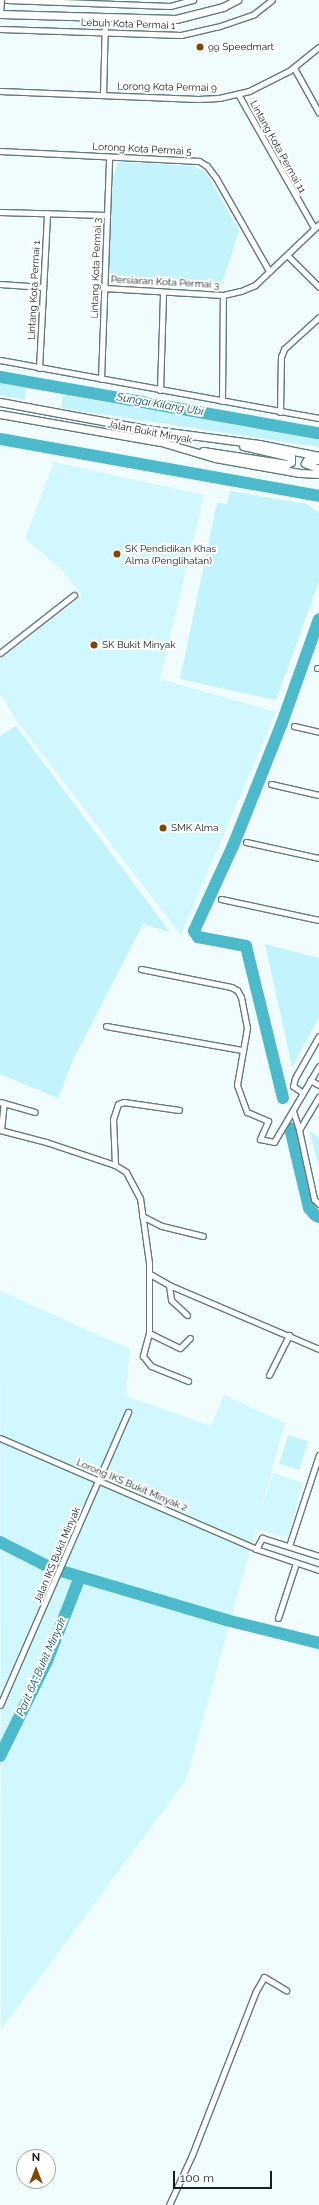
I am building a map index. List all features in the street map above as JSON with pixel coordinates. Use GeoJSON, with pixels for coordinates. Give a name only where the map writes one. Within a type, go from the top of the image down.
{"type":"FeatureCollection","features":[{"type":"Feature","properties":{"kind":"main road","name":"Lebuh Kota Permai 1"},"geometry":{"type":"LineString","coordinates":[[0,14],[176,19],[223,7],[237,0]]}},
{"type":"Feature","properties":{"kind":"main road","name":"Jalan Bukit Minyak"},"geometry":{"type":"LineString","coordinates":[[0,402],[145,429],[218,439],[319,456]]}},
{"type":"Feature","properties":{"kind":"main road","name":"Jalan Bukit Minyak"},"geometry":{"type":"LineString","coordinates":[[0,414],[161,442],[194,450],[215,458],[300,473],[319,474]]}},
{"type":"Feature","properties":{"kind":"main road"},"geometry":{"type":"LineString","coordinates":[[194,450],[218,452],[287,464],[292,462],[291,457],[218,439]]}},
{"type":"Feature","properties":{"kind":"main road"},"geometry":{"type":"LineString","coordinates":[[319,460],[307,460],[305,463],[319,469]]}},
{"type":"Feature","properties":{"kind":"street"},"geometry":{"type":"LineString","coordinates":[[0,0],[0,14]]}},
{"type":"Feature","properties":{"kind":"street","name":"Lebuh Kota Permai 1"},"geometry":{"type":"LineString","coordinates":[[7,0],[170,6],[193,0]]}},
{"type":"Feature","properties":{"kind":"street","name":"Lebuh Kota Permai 1"},"geometry":{"type":"LineString","coordinates":[[0,29],[181,35],[217,27],[254,14],[272,0]]}},
{"type":"Feature","properties":{"kind":"street"},"geometry":{"type":"LineString","coordinates":[[103,95],[105,17]]}},
{"type":"Feature","properties":{"kind":"street","name":"Lorong Kota Permai 9"},"geometry":{"type":"LineString","coordinates":[[0,91],[198,99],[238,94],[294,68],[319,47]]}},
{"type":"Feature","properties":{"kind":"street"},"geometry":{"type":"LineString","coordinates":[[294,68],[319,113]]}},
{"type":"Feature","properties":{"kind":"street","name":"Lintang Kota Permai 11"},"geometry":{"type":"LineString","coordinates":[[238,94],[314,228]]}},
{"type":"Feature","properties":{"kind":"street","name":"Lorong Kota Permai 5"},"geometry":{"type":"LineString","coordinates":[[0,151],[199,161],[207,166],[216,178],[269,271]]}},
{"type":"Feature","properties":{"kind":"street","name":"Lintang Kota Permai 3"},"geometry":{"type":"LineString","coordinates":[[101,379],[109,157]]}},
{"type":"Feature","properties":{"kind":"street"},"geometry":{"type":"LineString","coordinates":[[0,212],[107,215]]}},
{"type":"Feature","properties":{"kind":"street","name":"Lintang Kota Permai 1"},"geometry":{"type":"LineString","coordinates":[[39,368],[47,213]]}},
{"type":"Feature","properties":{"kind":"street","name":"Persiaran Kota Permai 3"},"geometry":{"type":"LineString","coordinates":[[104,288],[223,294],[241,291],[255,284],[319,224]]}},
{"type":"Feature","properties":{"kind":"street"},"geometry":{"type":"LineString","coordinates":[[287,255],[319,287]]}},
{"type":"Feature","properties":{"kind":"street"},"geometry":{"type":"LineString","coordinates":[[0,284],[43,287]]}},
{"type":"Feature","properties":{"kind":"street"},"geometry":{"type":"LineString","coordinates":[[160,390],[163,292]]}},
{"type":"Feature","properties":{"kind":"street"},"geometry":{"type":"LineString","coordinates":[[222,401],[223,294]]}},
{"type":"Feature","properties":{"kind":"street"},"geometry":{"type":"LineString","coordinates":[[280,412],[283,353],[289,344],[319,317]]}},
{"type":"Feature","properties":{"kind":"street"},"geometry":{"type":"LineString","coordinates":[[0,360],[319,418]]}},
{"type":"Feature","properties":{"kind":"street"},"geometry":{"type":"LineString","coordinates":[[0,653],[74,595]]}},
{"type":"Feature","properties":{"kind":"street"},"geometry":{"type":"LineString","coordinates":[[294,726],[319,732]]}},
{"type":"Feature","properties":{"kind":"street"},"geometry":{"type":"LineString","coordinates":[[270,784],[319,795]]}},
{"type":"Feature","properties":{"kind":"street"},"geometry":{"type":"LineString","coordinates":[[246,842],[319,858]]}},
{"type":"Feature","properties":{"kind":"street"},"geometry":{"type":"LineString","coordinates":[[222,899],[319,920]]}},
{"type":"Feature","properties":{"kind":"street"},"geometry":{"type":"LineString","coordinates":[[141,969],[231,987],[237,990],[241,997],[247,1028],[237,1085],[247,1112],[268,1121],[260,1139],[274,1142],[319,1066]]}},
{"type":"Feature","properties":{"kind":"street"},"geometry":{"type":"LineString","coordinates":[[106,1026],[242,1050]]}},
{"type":"Feature","properties":{"kind":"street"},"geometry":{"type":"LineString","coordinates":[[303,1093],[293,1086],[295,1078],[319,1036]]}},
{"type":"Feature","properties":{"kind":"street"},"geometry":{"type":"LineString","coordinates":[[310,1080],[319,1085]]}},
{"type":"Feature","properties":{"kind":"street"},"geometry":{"type":"LineString","coordinates":[[299,1130],[319,1097]]}},
{"type":"Feature","properties":{"kind":"street"},"geometry":{"type":"LineString","coordinates":[[115,1165],[113,1119],[118,1104],[124,1102],[179,1110]]}},
{"type":"Feature","properties":{"kind":"street"},"geometry":{"type":"LineString","coordinates":[[35,1112],[2,1103],[1,1130],[46,1142],[115,1165],[126,1172],[134,1184],[140,1198],[150,1274],[149,1333],[144,1356],[146,1361],[151,1366],[188,1381]]}},
{"type":"Feature","properties":{"kind":"street"},"geometry":{"type":"LineString","coordinates":[[293,1111],[299,1130],[314,1199],[319,1204]]}},
{"type":"Feature","properties":{"kind":"street"},"geometry":{"type":"LineString","coordinates":[[142,1216],[162,1226],[203,1236]]}},
{"type":"Feature","properties":{"kind":"street"},"geometry":{"type":"LineString","coordinates":[[150,1274],[168,1284],[319,1349]]}},
{"type":"Feature","properties":{"kind":"street"},"geometry":{"type":"LineString","coordinates":[[168,1284],[171,1300],[187,1315]]}},
{"type":"Feature","properties":{"kind":"street"},"geometry":{"type":"LineString","coordinates":[[149,1333],[180,1348],[190,1338]]}},
{"type":"Feature","properties":{"kind":"street"},"geometry":{"type":"LineString","coordinates":[[269,1375],[289,1335]]}},
{"type":"Feature","properties":{"kind":"street","name":"Jalan IKS Bukit Minyak"},"geometry":{"type":"LineString","coordinates":[[1,1702],[56,1580],[128,1412]]}},
{"type":"Feature","properties":{"kind":"street","name":"Lorong IKS Bukit Minyak 2"},"geometry":{"type":"LineString","coordinates":[[0,1438],[256,1549],[319,1570]]}},
{"type":"Feature","properties":{"kind":"street"},"geometry":{"type":"LineString","coordinates":[[289,1546],[319,1455]]}},
{"type":"Feature","properties":{"kind":"street"},"geometry":{"type":"LineString","coordinates":[[256,1549],[262,1538],[319,1556]]}},
{"type":"Feature","properties":{"kind":"street"},"geometry":{"type":"LineString","coordinates":[[278,1618],[296,1563]]}},
{"type":"Feature","properties":{"kind":"street"},"geometry":{"type":"LineString","coordinates":[[169,2205],[192,2155],[256,1991],[264,1977],[286,1990]]}},
{"type":"Feature","properties":{"kind":"shaded area"},"geometry":{"type":"Polygon","coordinates":[[[119,162],[193,166],[206,172],[239,231],[221,287],[112,283],[107,269],[113,176],[119,162]]]}},
{"type":"Feature","properties":{"kind":"shaded area"},"geometry":{"type":"Polygon","coordinates":[[[0,383],[26,388],[25,400],[0,395],[0,383]]]}},
{"type":"Feature","properties":{"kind":"shaded area"},"geometry":{"type":"Polygon","coordinates":[[[63,395],[319,438],[319,447],[61,408],[63,395]]]}},
{"type":"Feature","properties":{"kind":"shaded area"},"geometry":{"type":"Polygon","coordinates":[[[54,462],[204,495],[160,679],[276,712],[181,935],[16,720],[0,693],[0,660],[82,596],[62,570],[25,538],[54,462]]]}},
{"type":"Feature","properties":{"kind":"shaded area"},"geometry":{"type":"Polygon","coordinates":[[[230,491],[307,504],[319,513],[319,582],[276,700],[180,679],[217,503],[227,504],[230,491]]]}},
{"type":"Feature","properties":{"kind":"shaded area"},"geometry":{"type":"Polygon","coordinates":[[[16,726],[170,932],[143,924],[73,1060],[58,1098],[0,1074],[0,736],[16,726]]]}},
{"type":"Feature","properties":{"kind":"shaded area"},"geometry":{"type":"Polygon","coordinates":[[[265,944],[319,958],[319,1017],[292,1067],[265,944]]]}},
{"type":"Feature","properties":{"kind":"shaded area"},"geometry":{"type":"Polygon","coordinates":[[[309,1130],[319,1138],[319,1166],[309,1130]]]}},
{"type":"Feature","properties":{"kind":"shaded area"},"geometry":{"type":"Polygon","coordinates":[[[0,1291],[130,1349],[126,1396],[211,1426],[224,1395],[285,1423],[260,1513],[273,1473],[303,1483],[288,1536],[284,1537],[256,1529],[186,1780],[1,2030],[0,1291]]]}},
{"type":"Feature","properties":{"kind":"shaded area"},"geometry":{"type":"Polygon","coordinates":[[[288,1435],[308,1441],[299,1470],[279,1464],[288,1435]]]}},
{"type":"Feature","properties":{"kind":"waterway","name":"Sungai Kilang Ubi"},"geometry":{"type":"LineString","coordinates":[[0,377],[319,433]]}},
{"type":"Feature","properties":{"kind":"waterway"},"geometry":{"type":"LineString","coordinates":[[0,439],[319,496]]}},
{"type":"Feature","properties":{"kind":"waterway"},"geometry":{"type":"LineString","coordinates":[[283,1098],[246,946],[198,937],[194,931],[233,846],[282,723],[319,619]]}},
{"type":"Feature","properties":{"kind":"waterway"},"geometry":{"type":"LineString","coordinates":[[290,1128],[309,1208],[319,1217]]}},
{"type":"Feature","properties":{"kind":"waterway"},"geometry":{"type":"LineString","coordinates":[[0,1542],[51,1568],[226,1620],[319,1643]]}},
{"type":"Feature","properties":{"kind":"waterway","name":"Parit 6A-Bukit Minyak"},"geometry":{"type":"LineString","coordinates":[[0,1756],[47,1661],[80,1577]]}},
{"type":"Feature","properties":{"kind":"place","name":"99 Speedmart"},"geometry":{"type":"Point","coordinates":[200,47]}},
{"type":"Feature","properties":{"kind":"place","name":"SK Pendidikan Khas Alma (Penglihatan)"},"geometry":{"type":"Point","coordinates":[117,554]}},
{"type":"Feature","properties":{"kind":"place","name":"SK Bukit Minyak"},"geometry":{"type":"Point","coordinates":[94,645]}},
{"type":"Feature","properties":{"kind":"place","name":"SMK Alma"},"geometry":{"type":"Point","coordinates":[163,828]}}]}
